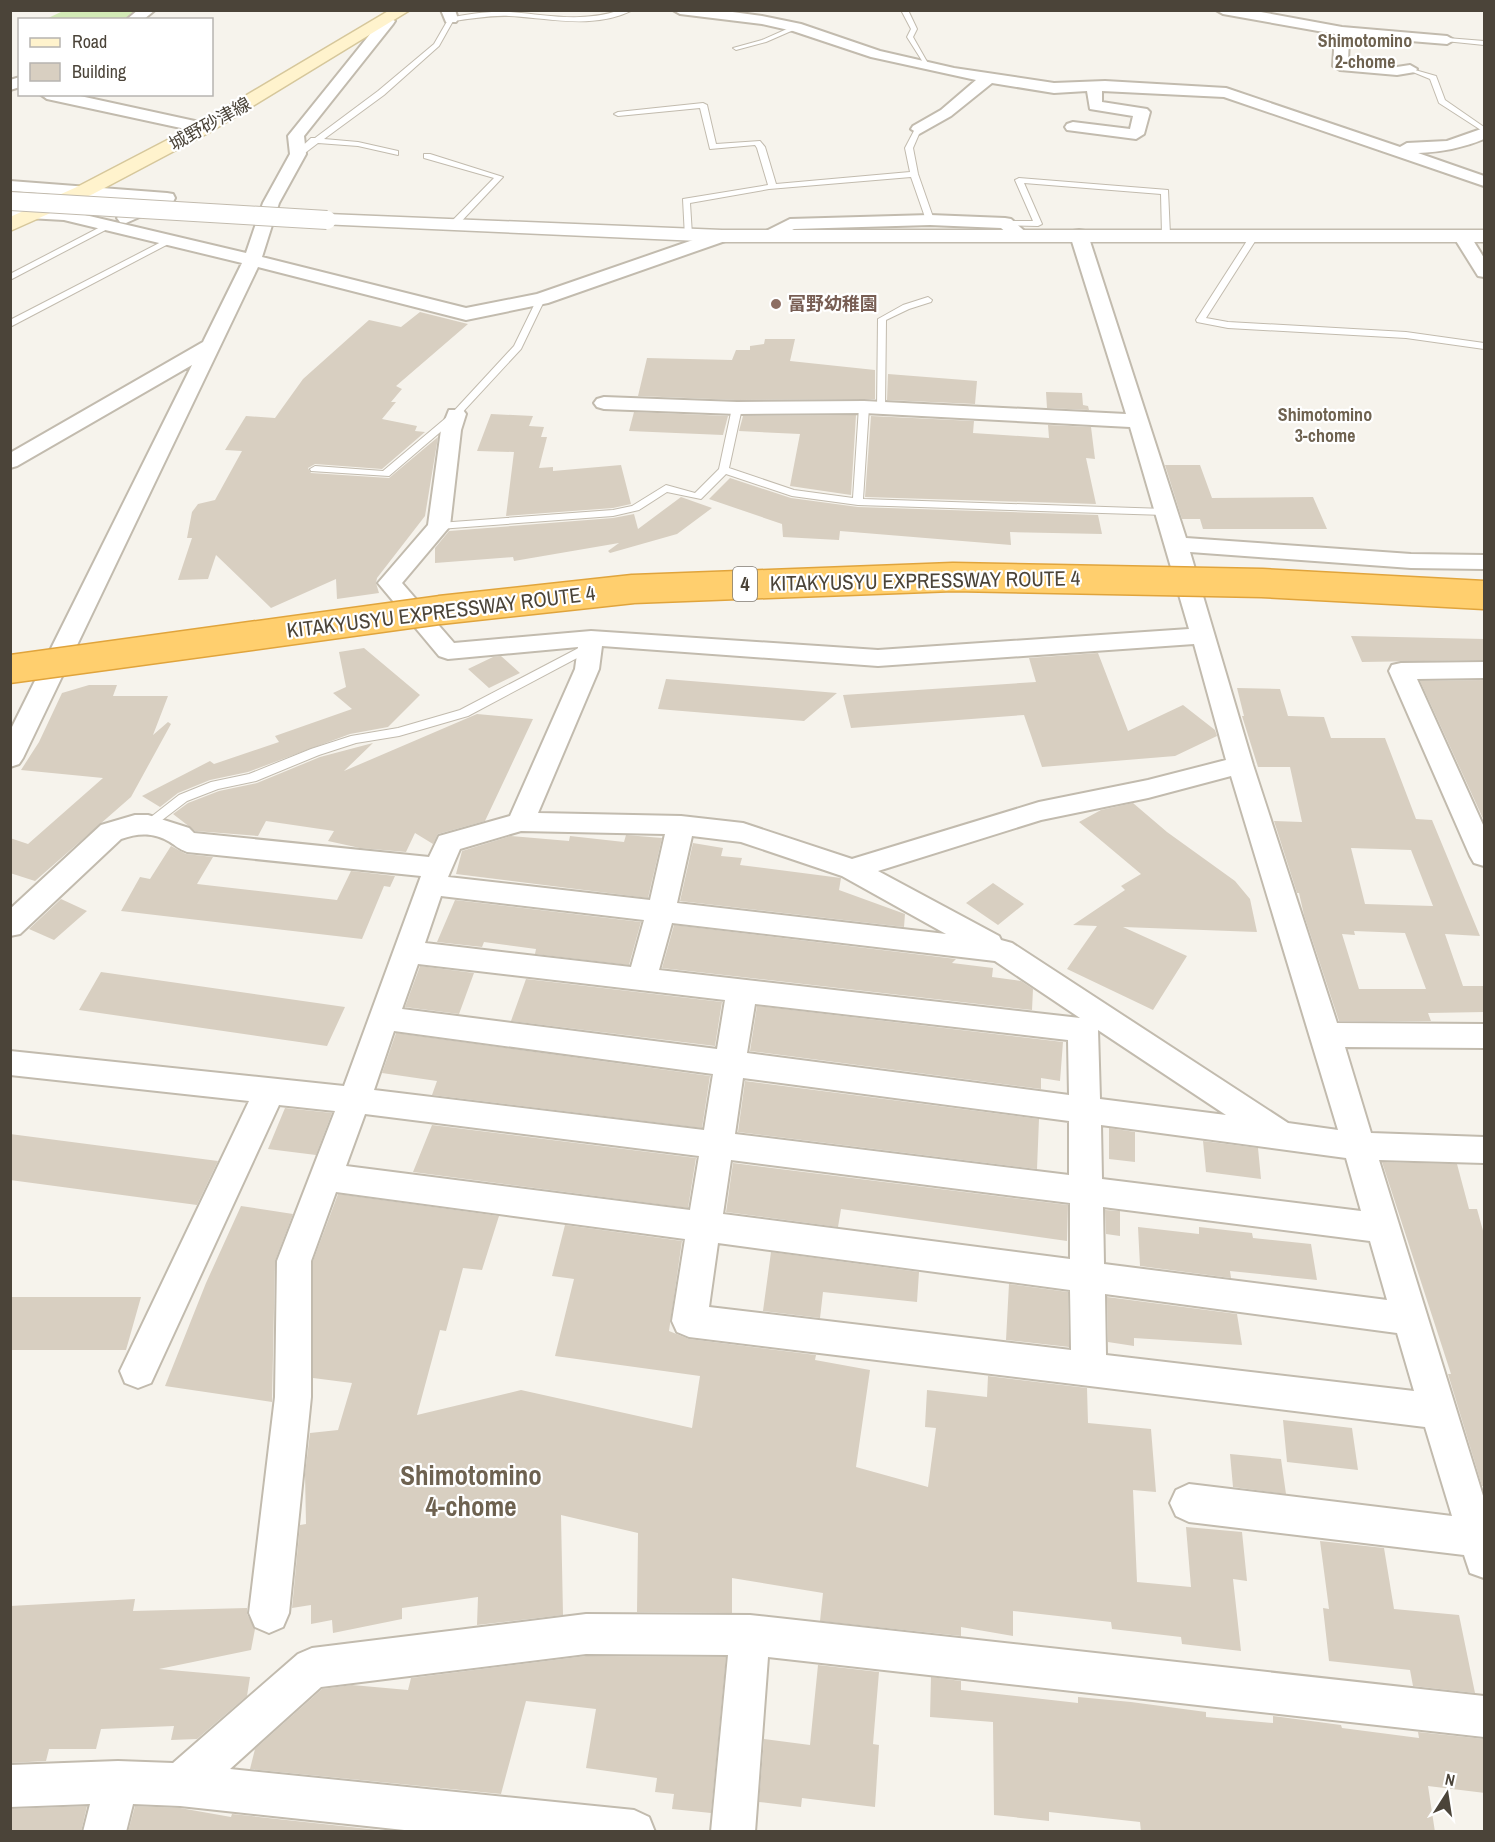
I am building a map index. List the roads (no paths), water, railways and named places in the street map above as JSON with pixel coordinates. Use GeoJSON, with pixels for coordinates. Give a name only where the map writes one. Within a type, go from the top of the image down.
{"type":"FeatureCollection","features":[{"type":"Feature","properties":{"kind":"highway","name":"KITAKYUSYU EXPRESSWAY ROUTE 4"},"geometry":{"type":"LineString","coordinates":[[10,669],[440,610],[644,589],[813,581],[998,578],[1262,583],[1485,596]]}},
{"type":"Feature","properties":{"kind":"highway","name":"KITAKYUSYU EXPRESSWAY ROUTE 4"},"geometry":{"type":"LineString","coordinates":[[10,689],[448,628],[633,611],[795,602],[957,598],[1097,598],[1274,603],[1485,616]]}},
{"type":"Feature","properties":{"kind":"main road","name":"城野砂津線"},"geometry":{"type":"LineString","coordinates":[[10,225],[86,190],[204,128],[395,16]]}},
{"type":"Feature","properties":{"kind":"street"},"geometry":{"type":"LineString","coordinates":[[680,10],[762,20],[796,27],[876,54],[988,78],[1054,88],[1094,87],[1226,93],[1485,181]]}},
{"type":"Feature","properties":{"kind":"street"},"geometry":{"type":"LineString","coordinates":[[1223,10],[1342,31],[1447,40]]}},
{"type":"Feature","properties":{"kind":"street"},"geometry":{"type":"LineString","coordinates":[[10,758],[252,261],[271,202],[298,154],[296,136],[395,16]]}},
{"type":"Feature","properties":{"kind":"street"},"geometry":{"type":"LineString","coordinates":[[796,27],[808,16]]}},
{"type":"Feature","properties":{"kind":"street"},"geometry":{"type":"LineString","coordinates":[[1342,31],[1340,66],[1397,71],[1410,69]]}},
{"type":"Feature","properties":{"kind":"street"},"geometry":{"type":"LineString","coordinates":[[919,129],[946,113],[988,78]]}},
{"type":"Feature","properties":{"kind":"street"},"geometry":{"type":"LineString","coordinates":[[1073,127],[1136,134],[1142,112],[1095,106],[1094,87]]}},
{"type":"Feature","properties":{"kind":"street"},"geometry":{"type":"LineString","coordinates":[[56,96],[204,128]]}},
{"type":"Feature","properties":{"kind":"street"},"geometry":{"type":"LineString","coordinates":[[1384,148],[1431,148],[1457,145],[1485,131]]}},
{"type":"Feature","properties":{"kind":"street"},"geometry":{"type":"LineString","coordinates":[[10,186],[86,190],[167,198],[111,225]]}},
{"type":"Feature","properties":{"kind":"street"},"geometry":{"type":"LineString","coordinates":[[10,201],[327,220],[722,236],[1013,229]]}},
{"type":"Feature","properties":{"kind":"street"},"geometry":{"type":"LineString","coordinates":[[10,213],[64,216],[111,225],[466,314],[541,299],[722,236]]}},
{"type":"Feature","properties":{"kind":"street"},"geometry":{"type":"LineString","coordinates":[[770,236],[790,224],[930,220],[1079,235],[1485,236]]}},
{"type":"Feature","properties":{"kind":"street"},"geometry":{"type":"LineString","coordinates":[[1079,235],[1177,544],[1240,765],[1326,1035],[1382,1228],[1481,1549],[1189,1503]]}},
{"type":"Feature","properties":{"kind":"street"},"geometry":{"type":"LineString","coordinates":[[1462,236],[1485,272]]}},
{"type":"Feature","properties":{"kind":"street"},"geometry":{"type":"LineString","coordinates":[[10,462],[212,345]]}},
{"type":"Feature","properties":{"kind":"street"},"geometry":{"type":"LineString","coordinates":[[604,403],[737,408],[872,408],[1137,421]]}},
{"type":"Feature","properties":{"kind":"street"},"geometry":{"type":"LineString","coordinates":[[456,414],[451,430],[439,526],[390,583],[448,651],[591,642],[878,658],[1203,636]]}},
{"type":"Feature","properties":{"kind":"street"},"geometry":{"type":"LineString","coordinates":[[1177,544],[1411,561],[1485,562]]}},
{"type":"Feature","properties":{"kind":"street"},"geometry":{"type":"LineString","coordinates":[[521,822],[587,669],[591,642]]}},
{"type":"Feature","properties":{"kind":"street"},"geometry":{"type":"LineString","coordinates":[[1485,670],[1401,671],[1485,856]]}},
{"type":"Feature","properties":{"kind":"street"},"geometry":{"type":"LineString","coordinates":[[852,869],[1039,811],[1148,789],[1240,765]]}},
{"type":"Feature","properties":{"kind":"street"},"geometry":{"type":"LineString","coordinates":[[269,1613],[293,1397],[294,1261],[355,1100],[434,876],[449,843],[521,822],[681,825],[743,833],[852,869],[1002,951],[1282,1135]]}},
{"type":"Feature","properties":{"kind":"street"},"geometry":{"type":"LineString","coordinates":[[10,926],[111,832],[135,824],[148,824],[179,835],[187,842],[434,876],[661,911],[1002,951]]}},
{"type":"Feature","properties":{"kind":"street"},"geometry":{"type":"LineString","coordinates":[[642,979],[681,825]]}},
{"type":"Feature","properties":{"kind":"street"},"geometry":{"type":"LineString","coordinates":[[407,952],[1083,1030],[1089,1370]]}},
{"type":"Feature","properties":{"kind":"street"},"geometry":{"type":"LineString","coordinates":[[742,990],[689,1321],[1438,1411]]}},
{"type":"Feature","properties":{"kind":"street"},"geometry":{"type":"LineString","coordinates":[[384,1018],[1084,1108],[1358,1146],[1485,1150]]}},
{"type":"Feature","properties":{"kind":"street"},"geometry":{"type":"LineString","coordinates":[[1326,1035],[1485,1036]]}},
{"type":"Feature","properties":{"kind":"street"},"geometry":{"type":"LineString","coordinates":[[10,1063],[355,1100],[1382,1228]]}},
{"type":"Feature","properties":{"kind":"street"},"geometry":{"type":"LineString","coordinates":[[138,1371],[270,1091]]}},
{"type":"Feature","properties":{"kind":"street"},"geometry":{"type":"LineString","coordinates":[[326,1177],[1410,1319]]}},
{"type":"Feature","properties":{"kind":"street"},"geometry":{"type":"LineString","coordinates":[[180,1785],[312,1668],[586,1634],[750,1635],[1485,1717]]}},
{"type":"Feature","properties":{"kind":"street"},"geometry":{"type":"LineString","coordinates":[[733,1832],[750,1635]]}},
{"type":"Feature","properties":{"kind":"street"},"geometry":{"type":"LineString","coordinates":[[104,1832],[118,1782]]}},
{"type":"Feature","properties":{"kind":"street"},"geometry":{"type":"LineString","coordinates":[[10,1786],[118,1782],[180,1785],[633,1832]]}},
{"type":"Feature","properties":{"kind":"lane"},"geometry":{"type":"LineString","coordinates":[[298,154],[314,140],[381,93],[437,45],[449,15],[508,14],[554,20],[604,18],[630,10]]}},
{"type":"Feature","properties":{"kind":"lane"},"geometry":{"type":"LineString","coordinates":[[904,10],[914,29],[910,37],[928,66]]}},
{"type":"Feature","properties":{"kind":"lane"},"geometry":{"type":"LineString","coordinates":[[736,48],[764,41],[796,27]]}},
{"type":"Feature","properties":{"kind":"lane"},"geometry":{"type":"LineString","coordinates":[[1447,40],[1485,44]]}},
{"type":"Feature","properties":{"kind":"lane"},"geometry":{"type":"LineString","coordinates":[[1410,69],[1433,78],[1442,101],[1485,131]]}},
{"type":"Feature","properties":{"kind":"lane"},"geometry":{"type":"LineString","coordinates":[[618,114],[704,105],[713,147],[757,143],[773,187]]}},
{"type":"Feature","properties":{"kind":"lane"},"geometry":{"type":"LineString","coordinates":[[919,129],[909,148],[914,174],[930,220]]}},
{"type":"Feature","properties":{"kind":"lane"},"geometry":{"type":"LineString","coordinates":[[314,140],[357,144],[395,153]]}},
{"type":"Feature","properties":{"kind":"lane"},"geometry":{"type":"LineString","coordinates":[[427,156],[499,177],[453,225]]}},
{"type":"Feature","properties":{"kind":"lane"},"geometry":{"type":"LineString","coordinates":[[688,235],[686,201],[773,187],[914,174]]}},
{"type":"Feature","properties":{"kind":"lane"},"geometry":{"type":"LineString","coordinates":[[1013,229],[1038,224],[1019,180],[1165,192],[1166,235]]}},
{"type":"Feature","properties":{"kind":"lane"},"geometry":{"type":"LineString","coordinates":[[10,278],[111,225]]}},
{"type":"Feature","properties":{"kind":"lane"},"geometry":{"type":"LineString","coordinates":[[1255,235],[1200,320],[1228,325],[1406,335],[1485,346]]}},
{"type":"Feature","properties":{"kind":"lane"},"geometry":{"type":"LineString","coordinates":[[10,324],[170,241]]}},
{"type":"Feature","properties":{"kind":"lane"},"geometry":{"type":"LineString","coordinates":[[315,469],[384,474],[456,414],[518,347],[541,299]]}},
{"type":"Feature","properties":{"kind":"lane"},"geometry":{"type":"LineString","coordinates":[[858,502],[882,319],[906,307],[928,300]]}},
{"type":"Feature","properties":{"kind":"lane"},"geometry":{"type":"LineString","coordinates":[[439,526],[613,513],[635,508],[666,488],[696,497],[724,470],[737,408]]}},
{"type":"Feature","properties":{"kind":"lane"},"geometry":{"type":"LineString","coordinates":[[724,470],[792,493],[858,502],[1165,512]]}},
{"type":"Feature","properties":{"kind":"lane"},"geometry":{"type":"LineString","coordinates":[[148,824],[183,798],[215,786],[252,778],[315,752],[355,739],[399,732],[464,713],[591,642]]}},
{"type":"Feature","properties":{"kind":"place","name":"富野幼稚園"},"geometry":{"type":"Point","coordinates":[776,304]}},
{"type":"Feature","properties":{"kind":"district","name":"Shimotomino 2-chome"},"geometry":{"type":"Point","coordinates":[1365,51]}},
{"type":"Feature","properties":{"kind":"district","name":"Shimotomino 3-chome"},"geometry":{"type":"Point","coordinates":[1325,425]}},
{"type":"Feature","properties":{"kind":"district","name":"Shimotomino 4-chome"},"geometry":{"type":"Point","coordinates":[471,1492]}}]}
